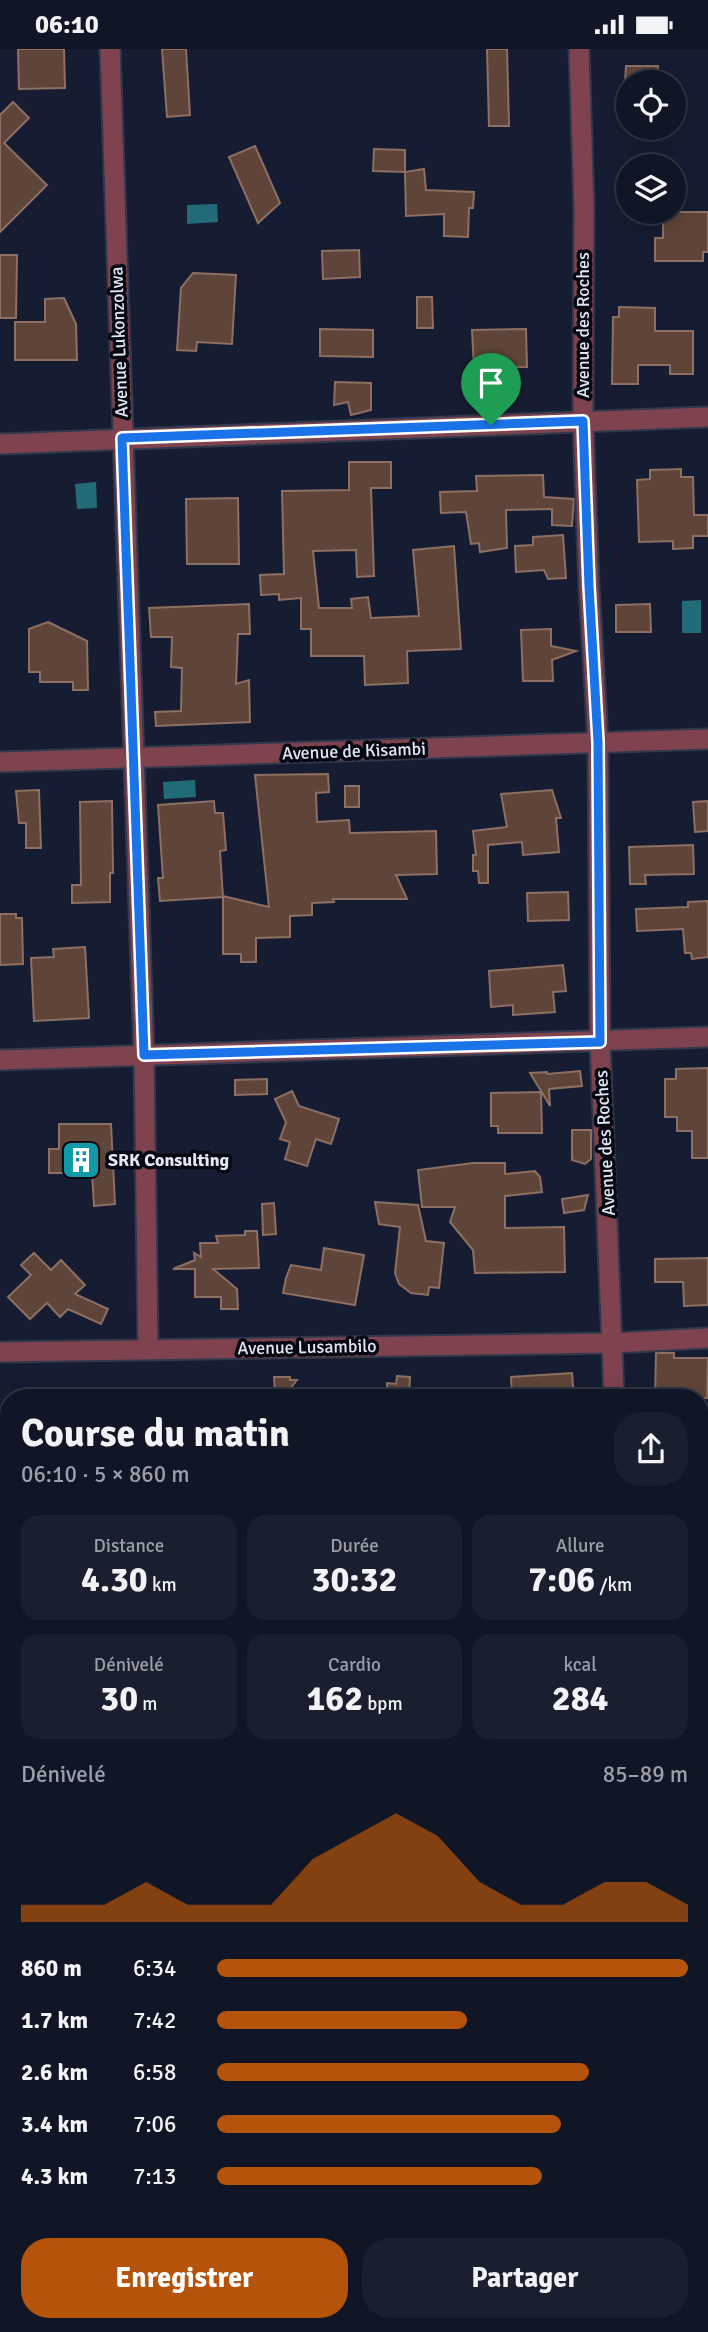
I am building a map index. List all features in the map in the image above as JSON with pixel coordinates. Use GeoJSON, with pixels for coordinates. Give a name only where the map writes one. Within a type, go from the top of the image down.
{"type":"FeatureCollection","features":[{"type":"Feature","properties":{"kind":"street","name":"Avenue Lukonzolwa"},"geometry":{"type":"LineString","coordinates":[[110,49],[144,1055],[148,1348]]}},
{"type":"Feature","properties":{"kind":"street","name":"Avenue des Roches"},"geometry":{"type":"LineString","coordinates":[[579,49],[584,208],[583,421],[598,742],[600,1042],[614,1389]]}},
{"type":"Feature","properties":{"kind":"street"},"geometry":{"type":"LineString","coordinates":[[0,444],[708,417]]}},
{"type":"Feature","properties":{"kind":"street","name":"Avenue de Kisambi"},"geometry":{"type":"LineString","coordinates":[[0,762],[708,739]]}},
{"type":"Feature","properties":{"kind":"street"},"geometry":{"type":"LineString","coordinates":[[0,1060],[708,1037]]}},
{"type":"Feature","properties":{"kind":"street","name":"Avenue Lusambilo"},"geometry":{"type":"LineString","coordinates":[[0,1352],[613,1343],[708,1338]]}},
{"type":"Feature","properties":{"kind":"shaded area"},"geometry":{"type":"Polygon","coordinates":[[[217,204],[218,222],[187,224],[187,205],[217,204]]]}},
{"type":"Feature","properties":{"kind":"shaded area"},"geometry":{"type":"Polygon","coordinates":[[[96,482],[97,508],[77,509],[75,484],[96,482]]]}},
{"type":"Feature","properties":{"kind":"shaded area"},"geometry":{"type":"Polygon","coordinates":[[[701,600],[701,633],[682,633],[682,601],[701,600]]]}},
{"type":"Feature","properties":{"kind":"shaded area"},"geometry":{"type":"Polygon","coordinates":[[[195,780],[196,797],[164,799],[163,782],[195,780]]]}},
{"type":"Feature","properties":{"kind":"building"},"geometry":{"type":"Polygon","coordinates":[[[18,49],[64,49],[65,88],[19,89],[18,49]]]}},
{"type":"Feature","properties":{"kind":"building"},"geometry":{"type":"Polygon","coordinates":[[[162,49],[186,49],[190,115],[167,117],[162,49]]]}},
{"type":"Feature","properties":{"kind":"building"},"geometry":{"type":"Polygon","coordinates":[[[487,49],[507,49],[509,126],[489,126],[487,49]]]}},
{"type":"Feature","properties":{"kind":"building"},"geometry":{"type":"Polygon","coordinates":[[[626,66],[658,66],[658,70],[626,70],[626,66]]]}},
{"type":"Feature","properties":{"kind":"building"},"geometry":{"type":"Polygon","coordinates":[[[13,102],[29,118],[4,143],[47,185],[0,232],[0,115],[13,102]]]}},
{"type":"Feature","properties":{"kind":"building"},"geometry":{"type":"Polygon","coordinates":[[[255,146],[280,203],[258,223],[229,157],[255,146]]]}},
{"type":"Feature","properties":{"kind":"building"},"geometry":{"type":"Polygon","coordinates":[[[374,149],[405,150],[405,172],[373,171],[374,149]]]}},
{"type":"Feature","properties":{"kind":"building"},"geometry":{"type":"Polygon","coordinates":[[[424,169],[426,190],[474,192],[473,208],[469,208],[468,237],[444,236],[444,214],[406,216],[405,172],[424,169]]]}},
{"type":"Feature","properties":{"kind":"building"},"geometry":{"type":"Polygon","coordinates":[[[686,212],[708,212],[708,252],[703,252],[703,261],[655,261],[655,238],[663,238],[663,224],[686,224],[686,212]]]}},
{"type":"Feature","properties":{"kind":"building"},"geometry":{"type":"Polygon","coordinates":[[[359,250],[360,277],[323,279],[322,251],[359,250]]]}},
{"type":"Feature","properties":{"kind":"building"},"geometry":{"type":"Polygon","coordinates":[[[0,255],[17,255],[16,318],[0,318],[0,255]]]}},
{"type":"Feature","properties":{"kind":"building"},"geometry":{"type":"Polygon","coordinates":[[[193,273],[236,275],[232,344],[197,342],[196,351],[177,350],[181,288],[193,273]]]}},
{"type":"Feature","properties":{"kind":"building"},"geometry":{"type":"Polygon","coordinates":[[[417,297],[432,297],[433,328],[417,328],[417,297]]]}},
{"type":"Feature","properties":{"kind":"building"},"geometry":{"type":"Polygon","coordinates":[[[64,298],[76,324],[77,360],[15,360],[15,322],[45,322],[45,299],[64,298]]]}},
{"type":"Feature","properties":{"kind":"building"},"geometry":{"type":"Polygon","coordinates":[[[619,307],[655,308],[655,331],[693,331],[693,374],[670,374],[670,365],[638,365],[638,384],[612,384],[613,317],[619,317],[619,307]]]}},
{"type":"Feature","properties":{"kind":"building"},"geometry":{"type":"Polygon","coordinates":[[[320,329],[373,330],[373,357],[320,356],[320,329]]]}},
{"type":"Feature","properties":{"kind":"building"},"geometry":{"type":"Polygon","coordinates":[[[526,329],[527,367],[474,368],[472,330],[526,329]]]}},
{"type":"Feature","properties":{"kind":"building"},"geometry":{"type":"Polygon","coordinates":[[[335,382],[371,383],[371,410],[351,415],[348,402],[334,405],[335,382]]]}},
{"type":"Feature","properties":{"kind":"building"},"geometry":{"type":"Polygon","coordinates":[[[349,462],[391,462],[391,488],[371,488],[374,576],[357,577],[356,550],[313,551],[319,608],[352,608],[351,599],[368,597],[371,618],[419,616],[413,550],[454,546],[461,649],[407,651],[408,683],[365,685],[364,656],[311,656],[311,629],[301,629],[301,598],[279,600],[279,594],[261,595],[260,575],[284,574],[282,491],[349,490],[349,462]]]}},
{"type":"Feature","properties":{"kind":"building"},"geometry":{"type":"Polygon","coordinates":[[[681,469],[681,477],[693,477],[694,515],[708,515],[708,536],[693,536],[693,548],[673,549],[673,541],[639,542],[637,480],[650,479],[650,470],[681,469]]]}},
{"type":"Feature","properties":{"kind":"building"},"geometry":{"type":"Polygon","coordinates":[[[543,475],[544,497],[574,499],[572,526],[552,525],[552,509],[506,510],[507,548],[480,552],[479,543],[471,544],[466,512],[441,513],[440,492],[477,491],[476,476],[543,475]]]}},
{"type":"Feature","properties":{"kind":"building"},"geometry":{"type":"Polygon","coordinates":[[[238,498],[239,564],[187,564],[186,499],[238,498]]]}},
{"type":"Feature","properties":{"kind":"building"},"geometry":{"type":"Polygon","coordinates":[[[563,535],[566,578],[548,579],[544,570],[516,572],[515,546],[533,545],[533,537],[563,535]]]}},
{"type":"Feature","properties":{"kind":"building"},"geometry":{"type":"Polygon","coordinates":[[[249,604],[250,634],[238,634],[236,684],[249,680],[250,722],[156,726],[155,712],[181,711],[182,668],[171,667],[172,637],[151,637],[149,608],[249,604]]]}},
{"type":"Feature","properties":{"kind":"building"},"geometry":{"type":"Polygon","coordinates":[[[650,604],[651,632],[616,632],[616,605],[650,604]]]}},
{"type":"Feature","properties":{"kind":"building"},"geometry":{"type":"Polygon","coordinates":[[[48,622],[87,641],[88,690],[73,690],[73,682],[40,682],[40,672],[29,672],[29,629],[48,622]]]}},
{"type":"Feature","properties":{"kind":"building"},"geometry":{"type":"Polygon","coordinates":[[[551,629],[551,646],[576,651],[552,660],[553,681],[523,681],[521,630],[551,629]]]}},
{"type":"Feature","properties":{"kind":"building"},"geometry":{"type":"Polygon","coordinates":[[[328,774],[329,792],[316,793],[317,822],[349,820],[350,833],[436,831],[437,874],[396,875],[407,899],[333,899],[334,902],[312,903],[312,915],[290,916],[290,937],[256,938],[256,962],[241,962],[241,954],[223,954],[223,896],[269,907],[255,775],[328,774]]]}},
{"type":"Feature","properties":{"kind":"building"},"geometry":{"type":"Polygon","coordinates":[[[345,786],[359,786],[359,807],[345,807],[345,786]]]}},
{"type":"Feature","properties":{"kind":"building"},"geometry":{"type":"Polygon","coordinates":[[[39,790],[41,848],[26,848],[26,823],[19,823],[16,791],[39,790]]]}},
{"type":"Feature","properties":{"kind":"building"},"geometry":{"type":"Polygon","coordinates":[[[552,790],[561,818],[556,818],[559,852],[523,855],[522,842],[488,845],[488,883],[479,883],[478,871],[473,871],[473,855],[476,855],[473,831],[507,827],[501,794],[552,790]]]}},
{"type":"Feature","properties":{"kind":"building"},"geometry":{"type":"Polygon","coordinates":[[[112,801],[113,873],[110,873],[110,902],[72,903],[72,885],[81,885],[80,802],[112,801]]]}},
{"type":"Feature","properties":{"kind":"building"},"geometry":{"type":"Polygon","coordinates":[[[214,801],[215,813],[223,813],[226,850],[220,851],[223,897],[160,901],[158,878],[163,878],[158,805],[214,801]]]}},
{"type":"Feature","properties":{"kind":"building"},"geometry":{"type":"Polygon","coordinates":[[[708,801],[708,831],[695,832],[693,802],[708,801]]]}},
{"type":"Feature","properties":{"kind":"building"},"geometry":{"type":"Polygon","coordinates":[[[693,845],[694,874],[645,875],[646,884],[630,884],[629,847],[693,845]]]}},
{"type":"Feature","properties":{"kind":"building"},"geometry":{"type":"Polygon","coordinates":[[[568,892],[569,920],[528,921],[527,893],[568,892]]]}},
{"type":"Feature","properties":{"kind":"building"},"geometry":{"type":"Polygon","coordinates":[[[708,901],[708,957],[692,959],[691,953],[685,953],[683,929],[637,931],[636,909],[688,907],[688,902],[708,901]]]}},
{"type":"Feature","properties":{"kind":"building"},"geometry":{"type":"Polygon","coordinates":[[[0,914],[16,914],[16,918],[22,918],[23,964],[0,965],[0,914]]]}},
{"type":"Feature","properties":{"kind":"building"},"geometry":{"type":"Polygon","coordinates":[[[85,947],[89,1018],[34,1021],[31,958],[54,957],[53,949],[85,947]]]}},
{"type":"Feature","properties":{"kind":"building"},"geometry":{"type":"Polygon","coordinates":[[[563,965],[566,991],[553,992],[555,1012],[513,1015],[513,1005],[491,1007],[489,971],[563,965]]]}},
{"type":"Feature","properties":{"kind":"building"},"geometry":{"type":"Polygon","coordinates":[[[708,1068],[708,1158],[692,1158],[692,1131],[677,1131],[677,1117],[665,1117],[665,1079],[676,1079],[676,1069],[708,1068]]]}},
{"type":"Feature","properties":{"kind":"building"},"geometry":{"type":"Polygon","coordinates":[[[580,1071],[582,1086],[549,1089],[550,1106],[530,1073],[547,1074],[580,1071]]]}},
{"type":"Feature","properties":{"kind":"building"},"geometry":{"type":"Polygon","coordinates":[[[267,1079],[267,1094],[235,1095],[235,1080],[267,1079]]]}},
{"type":"Feature","properties":{"kind":"building"},"geometry":{"type":"Polygon","coordinates":[[[292,1091],[299,1106],[339,1119],[331,1144],[316,1139],[307,1166],[285,1159],[290,1142],[280,1139],[286,1122],[275,1099],[292,1091]]]}},
{"type":"Feature","properties":{"kind":"building"},"geometry":{"type":"Polygon","coordinates":[[[541,1092],[542,1133],[498,1133],[498,1126],[491,1126],[491,1093],[541,1092]]]}},
{"type":"Feature","properties":{"kind":"building","name":"SRK Consulting"},"geometry":{"type":"Polygon","coordinates":[[[59,1124],[111,1124],[115,1204],[94,1206],[92,1173],[49,1173],[49,1149],[59,1149],[59,1124]]]}},
{"type":"Feature","properties":{"kind":"building"},"geometry":{"type":"Polygon","coordinates":[[[572,1130],[591,1130],[591,1159],[585,1164],[572,1160],[572,1130]]]}},
{"type":"Feature","properties":{"kind":"building"},"geometry":{"type":"Polygon","coordinates":[[[473,1163],[505,1163],[505,1174],[535,1171],[540,1177],[542,1192],[505,1196],[505,1228],[564,1227],[565,1272],[475,1273],[473,1250],[450,1222],[455,1207],[422,1207],[418,1170],[473,1163]]]}},
{"type":"Feature","properties":{"kind":"building"},"geometry":{"type":"Polygon","coordinates":[[[588,1195],[584,1210],[564,1213],[562,1199],[588,1195]]]}},
{"type":"Feature","properties":{"kind":"building"},"geometry":{"type":"Polygon","coordinates":[[[375,1202],[418,1205],[426,1241],[444,1243],[439,1288],[429,1287],[428,1295],[411,1293],[399,1284],[395,1273],[400,1227],[379,1224],[375,1202]]]}},
{"type":"Feature","properties":{"kind":"building"},"geometry":{"type":"Polygon","coordinates":[[[274,1203],[276,1234],[263,1235],[262,1204],[274,1203]]]}},
{"type":"Feature","properties":{"kind":"building"},"geometry":{"type":"Polygon","coordinates":[[[245,1231],[257,1231],[259,1268],[213,1269],[237,1289],[238,1309],[221,1309],[221,1297],[195,1297],[195,1269],[173,1269],[195,1260],[194,1253],[201,1257],[200,1243],[218,1243],[216,1236],[245,1235],[245,1231]]]}},
{"type":"Feature","properties":{"kind":"building"},"geometry":{"type":"Polygon","coordinates":[[[324,1248],[364,1255],[355,1305],[283,1293],[291,1265],[321,1270],[324,1248]]]}},
{"type":"Feature","properties":{"kind":"building"},"geometry":{"type":"Polygon","coordinates":[[[34,1253],[51,1270],[61,1260],[85,1285],[75,1294],[108,1309],[101,1324],[68,1309],[60,1317],[47,1303],[30,1319],[8,1297],[31,1275],[21,1265],[34,1253]]]}},
{"type":"Feature","properties":{"kind":"building"},"geometry":{"type":"Polygon","coordinates":[[[708,1258],[708,1305],[684,1306],[683,1282],[655,1282],[655,1259],[708,1258]]]}},
{"type":"Feature","properties":{"kind":"building"},"geometry":{"type":"Polygon","coordinates":[[[656,1353],[674,1353],[674,1358],[708,1358],[707,1389],[655,1389],[656,1353]]]}},
{"type":"Feature","properties":{"kind":"building"},"geometry":{"type":"Polygon","coordinates":[[[572,1373],[573,1389],[512,1389],[511,1377],[572,1373]]]}},
{"type":"Feature","properties":{"kind":"building"},"geometry":{"type":"Polygon","coordinates":[[[397,1376],[410,1377],[409,1389],[387,1389],[387,1383],[396,1384],[397,1376]]]}},
{"type":"Feature","properties":{"kind":"building"},"geometry":{"type":"Polygon","coordinates":[[[274,1377],[297,1380],[290,1389],[275,1389],[274,1377]]]}},
{"type":"Feature","properties":{"kind":"place","name":"SRK Consulting"},"geometry":{"type":"Point","coordinates":[81,1160]}},
{"type":"Feature","properties":{"kind":"route"},"geometry":{"type":"LineString","coordinates":[[583,421],[598,742],[600,1042],[144,1055],[122,438],[491,425],[583,421]]}}]}
